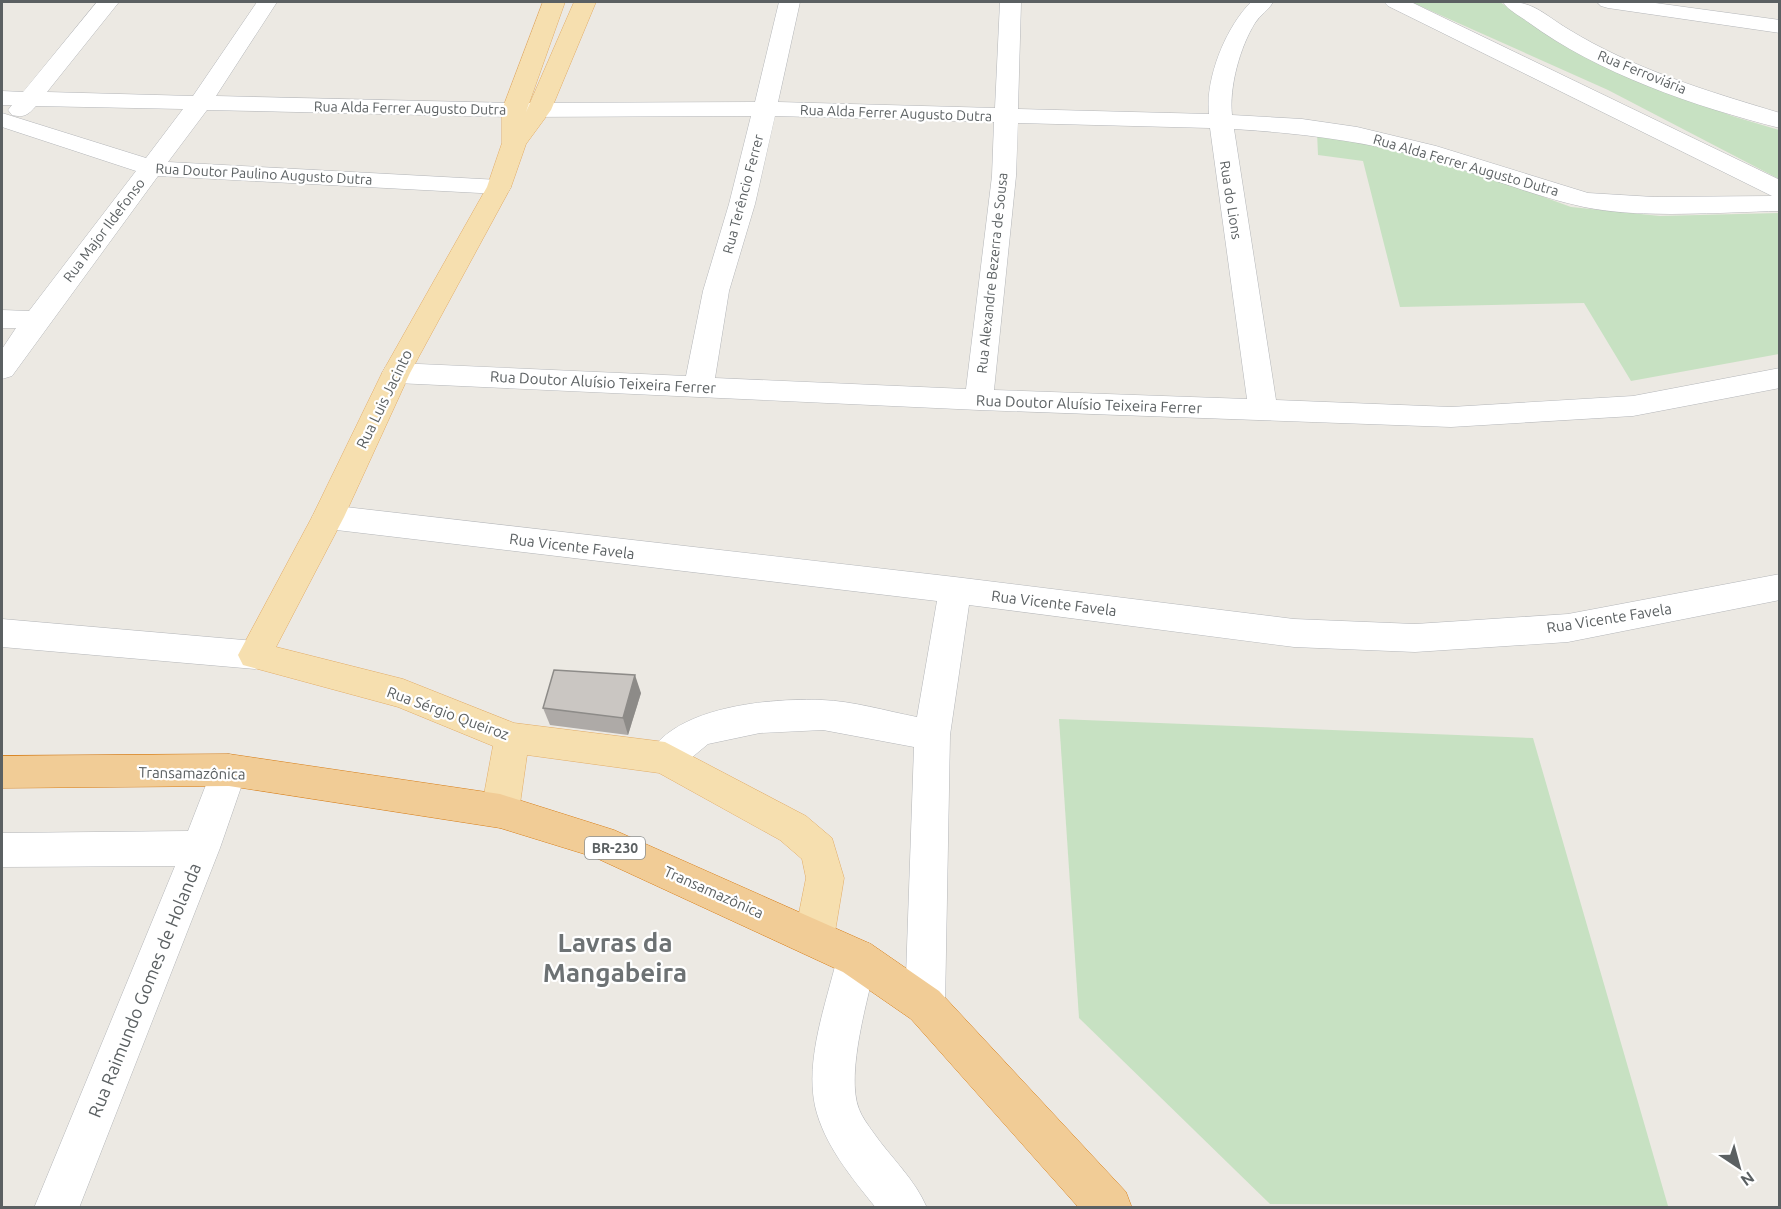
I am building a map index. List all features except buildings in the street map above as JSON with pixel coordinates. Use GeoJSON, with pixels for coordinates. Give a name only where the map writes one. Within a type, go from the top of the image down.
{"type":"FeatureCollection","features":[{"type":"Feature","properties":{"kind":"highway","name":"Transamazônica"},"geometry":{"type":"LineString","coordinates":[[2,772],[229,770],[500,810],[601,842],[857,958],[926,1005],[1110,1208]]}},
{"type":"Feature","properties":{"kind":"main road","name":"Rua Luis Jacinto"},"geometry":{"type":"LineString","coordinates":[[514,143],[514,110],[554,2]]}},
{"type":"Feature","properties":{"kind":"main road","name":"Rua Luis Jacinto"},"geometry":{"type":"LineString","coordinates":[[255,655],[328,518],[396,373],[499,187],[514,143],[539,110],[585,2]]}},
{"type":"Feature","properties":{"kind":"main road","name":"Rua Sérgio Queiroz"},"geometry":{"type":"LineString","coordinates":[[255,655],[403,694],[512,738],[665,758],[793,828],[819,850],[825,878],[814,938]]}},
{"type":"Feature","properties":{"kind":"main road"},"geometry":{"type":"LineString","coordinates":[[500,810],[512,738]]}},
{"type":"Feature","properties":{"kind":"street"},"geometry":{"type":"LineString","coordinates":[[4,125],[32,97],[108,2]]}},
{"type":"Feature","properties":{"kind":"street","name":"Rua Major Ildefonso"},"geometry":{"type":"LineString","coordinates":[[2,369],[36,320],[199,105],[267,2]]}},
{"type":"Feature","properties":{"kind":"street","name":"Rua Terêncio Ferrer"},"geometry":{"type":"LineString","coordinates":[[699,386],[716,291],[742,204],[790,2]]}},
{"type":"Feature","properties":{"kind":"street","name":"Rua Alexandre Bezerra de Sousa"},"geometry":{"type":"LineString","coordinates":[[979,400],[1004,176],[1004,117],[1011,2]]}},
{"type":"Feature","properties":{"kind":"street","name":"Rua do Lions"},"geometry":{"type":"LineString","coordinates":[[1263,2],[1245,19],[1232,48],[1219,102],[1219,121],[1263,409]]}},
{"type":"Feature","properties":{"kind":"street"},"geometry":{"type":"LineString","coordinates":[[1395,2],[1779,190]]}},
{"type":"Feature","properties":{"kind":"street","name":"Rua Ferroviária"},"geometry":{"type":"LineString","coordinates":[[1515,2],[1571,42],[1629,70],[1779,121]]}},
{"type":"Feature","properties":{"kind":"street"},"geometry":{"type":"LineString","coordinates":[[1608,2],[1779,27]]}},
{"type":"Feature","properties":{"kind":"street","name":"Rua Alda Ferrer Augusto Dutra"},"geometry":{"type":"LineString","coordinates":[[2,98],[32,97],[199,105],[514,110],[765,109],[1219,121],[1302,126],[1356,134],[1427,151],[1586,200],[1654,205],[1779,203]]}},
{"type":"Feature","properties":{"kind":"street","name":"Rua Doutor Paulino Augusto Dutra"},"geometry":{"type":"LineString","coordinates":[[4,125],[152,168],[499,187]]}},
{"type":"Feature","properties":{"kind":"street"},"geometry":{"type":"LineString","coordinates":[[2,319],[36,320]]}},
{"type":"Feature","properties":{"kind":"street","name":"Rua Doutor Aluísio Teixeira Ferrer"},"geometry":{"type":"LineString","coordinates":[[396,373],[979,400],[1451,417],[1542,414],[1633,406],[1779,378]]}},
{"type":"Feature","properties":{"kind":"street","name":"Rua Vicente Favela"},"geometry":{"type":"LineString","coordinates":[[328,518],[955,590],[1294,633],[1415,638],[1568,628],[1779,587]]}},
{"type":"Feature","properties":{"kind":"street"},"geometry":{"type":"LineString","coordinates":[[926,1005],[932,735],[955,590]]}},
{"type":"Feature","properties":{"kind":"street","name":"Rua Sérgio Queiroz"},"geometry":{"type":"LineString","coordinates":[[2,633],[255,655]]}},
{"type":"Feature","properties":{"kind":"street"},"geometry":{"type":"LineString","coordinates":[[665,758],[698,731],[760,718],[824,715],[932,735]]}},
{"type":"Feature","properties":{"kind":"street","name":"Rua Raimundo Gomes de Holanda"},"geometry":{"type":"LineString","coordinates":[[56,1208],[201,848],[229,770]]}},
{"type":"Feature","properties":{"kind":"street"},"geometry":{"type":"LineString","coordinates":[[2,850],[201,848]]}},
{"type":"Feature","properties":{"kind":"street"},"geometry":{"type":"LineString","coordinates":[[857,958],[834,1071],[837,1108],[858,1148],[905,1208]]}},
{"type":"Feature","properties":{"kind":"green space"},"geometry":{"type":"Polygon","coordinates":[[[1411,2],[1500,2],[1559,43],[1629,76],[1732,116],[1779,130],[1779,179],[1608,90],[1411,2]]]}},
{"type":"Feature","properties":{"kind":"green space"},"geometry":{"type":"Polygon","coordinates":[[[1317,132],[1413,154],[1495,179],[1571,207],[1660,216],[1779,213],[1779,354],[1631,381],[1584,303],[1400,307],[1363,161],[1318,155],[1317,132]]]}},
{"type":"Feature","properties":{"kind":"green space"},"geometry":{"type":"Polygon","coordinates":[[[1059,719],[1533,738],[1668,1206],[1270,1204],[1079,1018],[1059,719]]]}},
{"type":"Feature","properties":{"kind":"district","name":"Lavras da Mangabeira"},"geometry":{"type":"Point","coordinates":[615,957]}}]}
